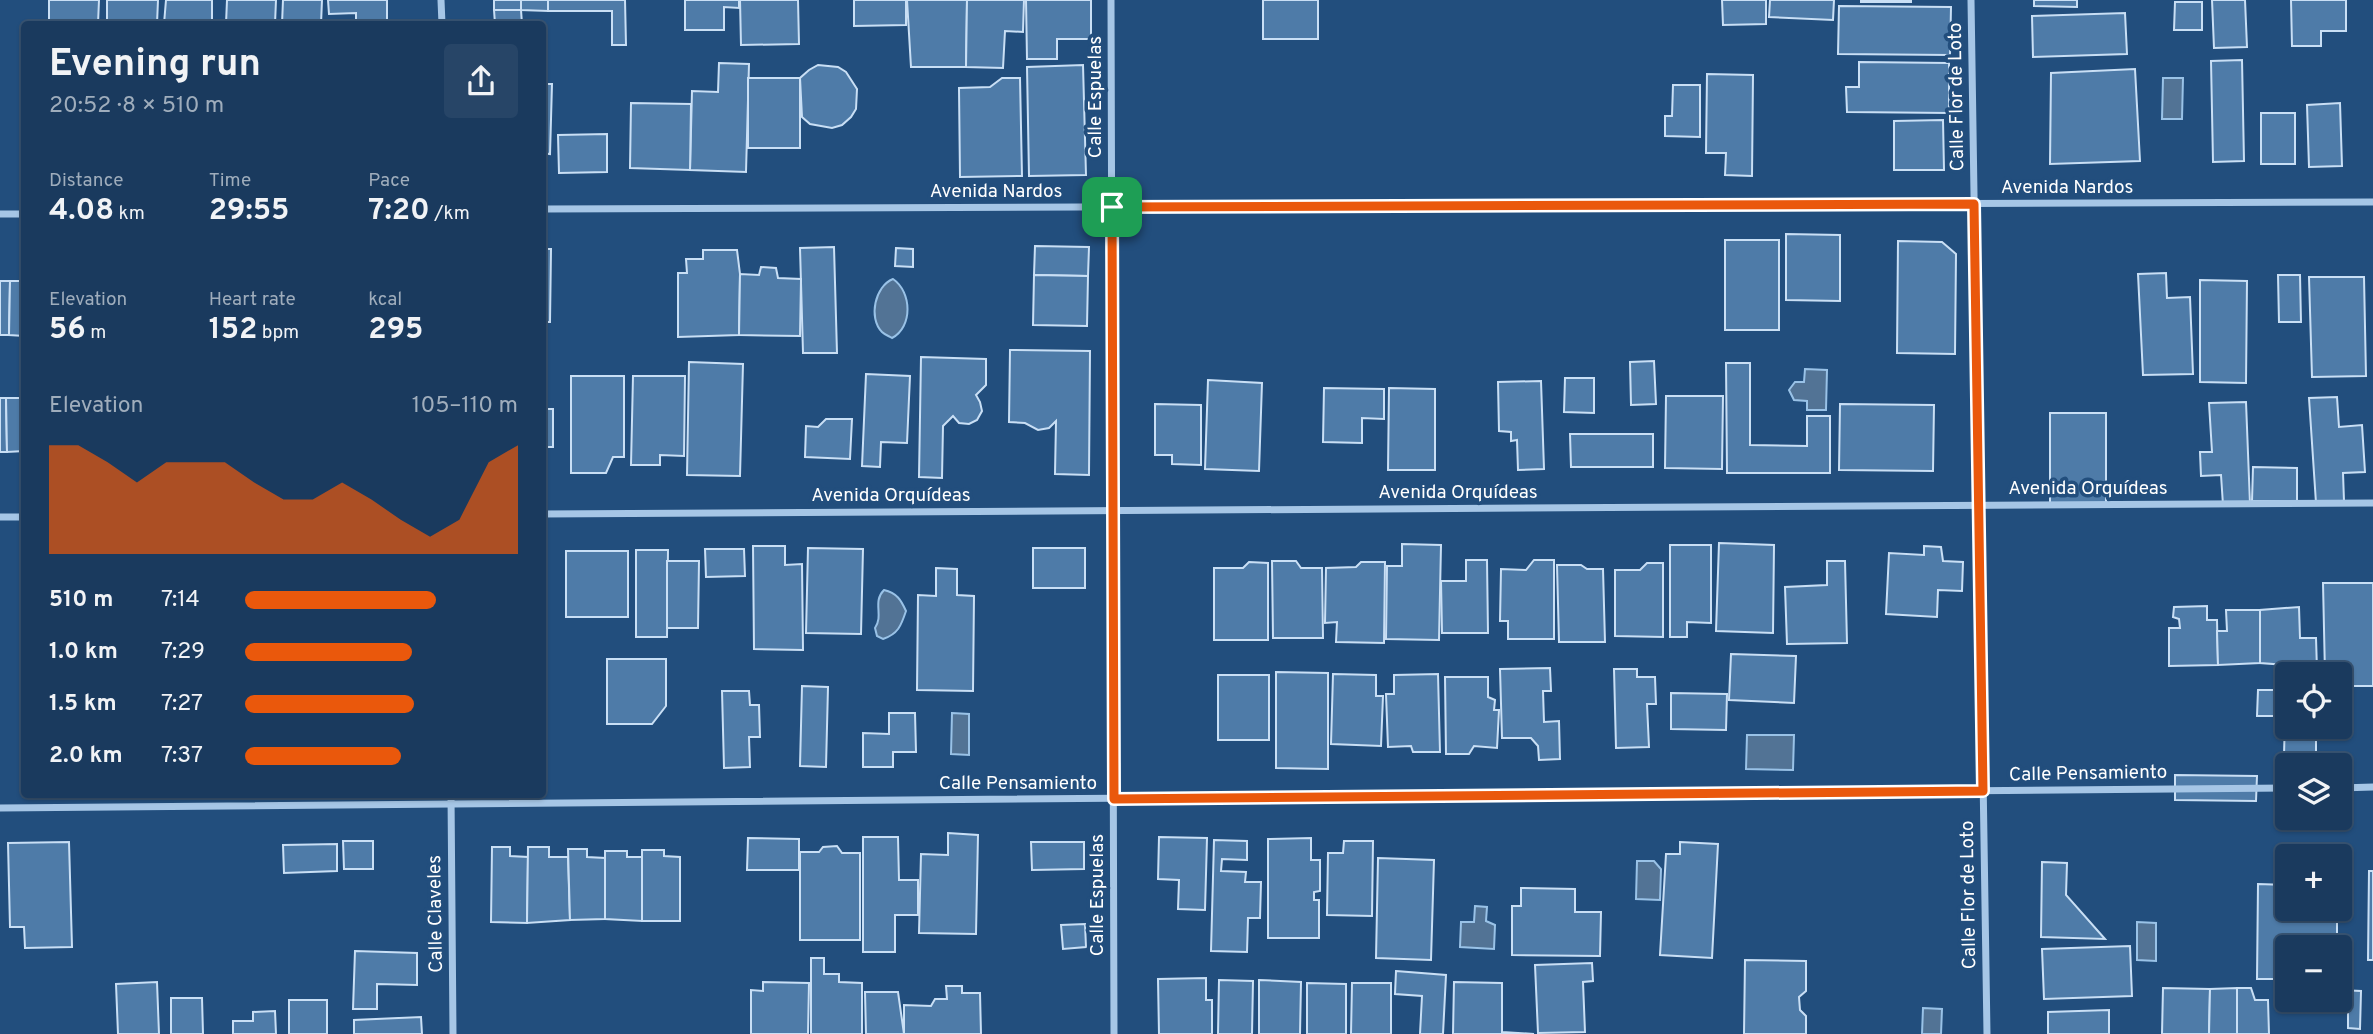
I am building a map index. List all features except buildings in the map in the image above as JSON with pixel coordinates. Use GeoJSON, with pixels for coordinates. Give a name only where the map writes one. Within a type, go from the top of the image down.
{"type":"FeatureCollection","features":[{"type":"Feature","properties":{"kind":"street"},"geometry":{"type":"LineString","coordinates":[[441,0],[442,21]]}},
{"type":"Feature","properties":{"kind":"street","name":"Calle Espuelas"},"geometry":{"type":"LineString","coordinates":[[1111,0],[1114,1034]]}},
{"type":"Feature","properties":{"kind":"street","name":"Calle Flor de Loto"},"geometry":{"type":"LineString","coordinates":[[1971,0],[1987,1034]]}},
{"type":"Feature","properties":{"kind":"street","name":"Avenida Nardos"},"geometry":{"type":"LineString","coordinates":[[546,209],[2373,202]]}},
{"type":"Feature","properties":{"kind":"street"},"geometry":{"type":"LineString","coordinates":[[0,214],[21,214]]}},
{"type":"Feature","properties":{"kind":"street","name":"Avenida Orquídeas"},"geometry":{"type":"LineString","coordinates":[[546,514],[2373,503]]}},
{"type":"Feature","properties":{"kind":"street"},"geometry":{"type":"LineString","coordinates":[[0,517],[21,517]]}},
{"type":"Feature","properties":{"kind":"street"},"geometry":{"type":"LineString","coordinates":[[2352,788],[2373,787]]}},
{"type":"Feature","properties":{"kind":"street","name":"Calle Pensamiento"},"geometry":{"type":"LineString","coordinates":[[0,808],[2275,788]]}},
{"type":"Feature","properties":{"kind":"street","name":"Calle Claveles"},"geometry":{"type":"LineString","coordinates":[[451,798],[453,1034]]}},
{"type":"Feature","properties":{"kind":"water"},"geometry":{"type":"Polygon","coordinates":[[[2163,78],[2183,78],[2182,119],[2162,119],[2163,78]]]}},
{"type":"Feature","properties":{"kind":"water"},"geometry":{"type":"Polygon","coordinates":[[[893,279],[904,292],[908,309],[904,326],[892,338],[878,326],[875,311],[878,295],[893,279]]]}},
{"type":"Feature","properties":{"kind":"water"},"geometry":{"type":"Polygon","coordinates":[[[1805,369],[1827,370],[1826,410],[1807,410],[1807,401],[1794,400],[1789,390],[1795,382],[1804,382],[1805,369]]]}},
{"type":"Feature","properties":{"kind":"water"},"geometry":{"type":"Polygon","coordinates":[[[884,590],[898,597],[906,611],[898,629],[883,639],[877,636],[875,628],[879,618],[879,599],[884,590]]]}},
{"type":"Feature","properties":{"kind":"water"},"geometry":{"type":"Polygon","coordinates":[[[952,713],[969,714],[969,755],[951,754],[952,713]]]}},
{"type":"Feature","properties":{"kind":"water"},"geometry":{"type":"Polygon","coordinates":[[[1747,735],[1794,735],[1793,770],[1746,769],[1747,735]]]}},
{"type":"Feature","properties":{"kind":"water"},"geometry":{"type":"Polygon","coordinates":[[[1637,861],[1654,861],[1661,869],[1660,900],[1636,899],[1637,861]]]}},
{"type":"Feature","properties":{"kind":"water"},"geometry":{"type":"Polygon","coordinates":[[[1475,906],[1487,907],[1486,921],[1495,925],[1494,949],[1460,947],[1461,922],[1474,922],[1475,906]]]}},
{"type":"Feature","properties":{"kind":"water"},"geometry":{"type":"Polygon","coordinates":[[[2137,922],[2156,923],[2156,961],[2137,960],[2137,922]]]}},
{"type":"Feature","properties":{"kind":"water"},"geometry":{"type":"Polygon","coordinates":[[[1923,1008],[1942,1009],[1941,1034],[1922,1034],[1923,1008]]]}},
{"type":"Feature","properties":{"kind":"route"},"geometry":{"type":"LineString","coordinates":[[1974,204],[1983,791],[1114,799],[1112,207],[1974,204]]}}]}
